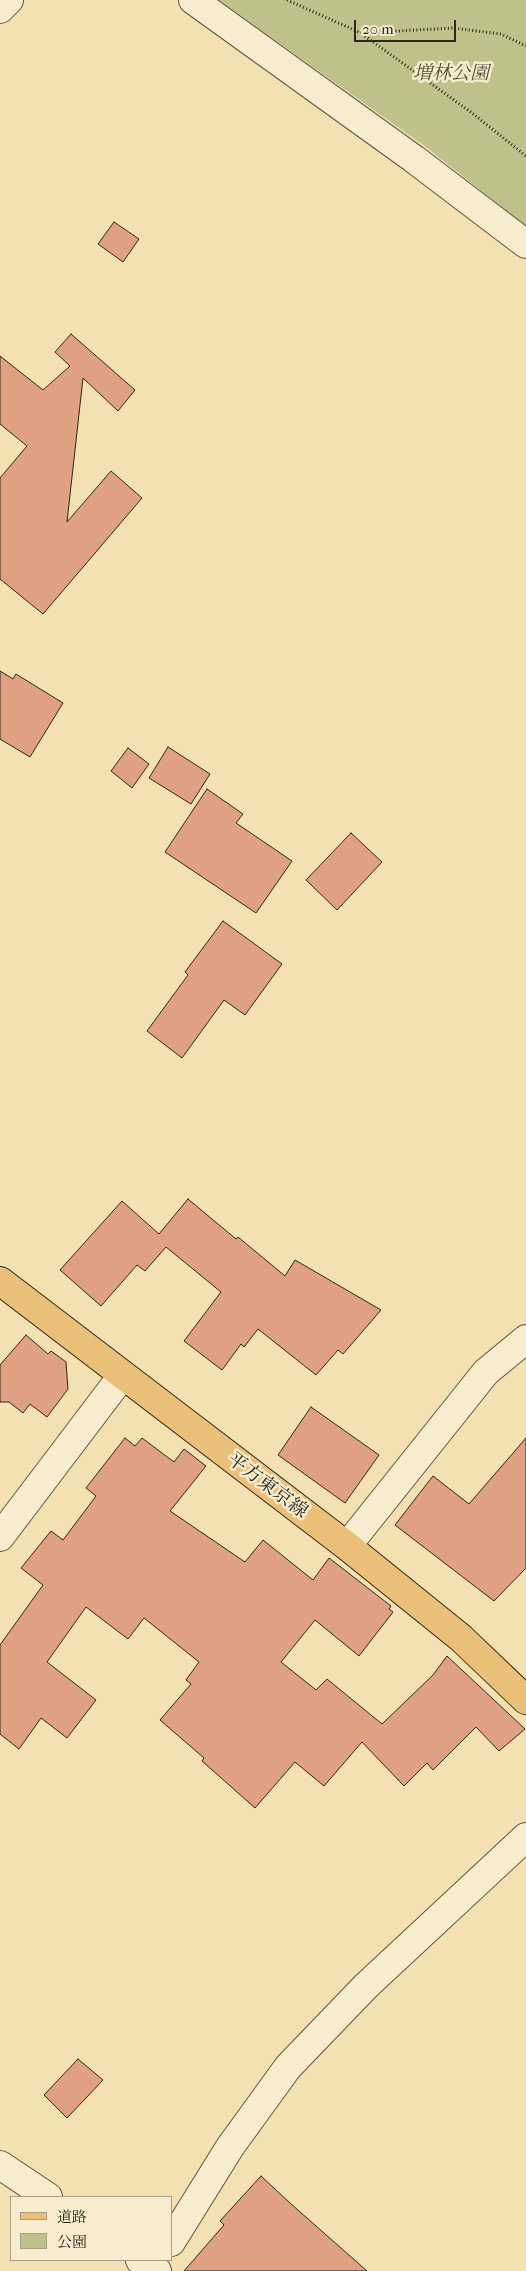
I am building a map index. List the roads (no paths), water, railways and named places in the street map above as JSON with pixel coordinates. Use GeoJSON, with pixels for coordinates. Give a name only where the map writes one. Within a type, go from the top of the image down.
{"type":"FeatureCollection","features":[{"type":"Feature","properties":{"kind":"main road","name":"平方東京線"},"geometry":{"type":"LineString","coordinates":[[0,1281],[347,1546],[461,1638],[526,1700]]}},
{"type":"Feature","properties":{"kind":"street"},"geometry":{"type":"LineString","coordinates":[[0,9],[9,0]]}},
{"type":"Feature","properties":{"kind":"street"},"geometry":{"type":"LineString","coordinates":[[193,0],[414,159],[526,244]]}},
{"type":"Feature","properties":{"kind":"street"},"geometry":{"type":"LineString","coordinates":[[347,1546],[486,1372],[526,1339]]}},
{"type":"Feature","properties":{"kind":"street"},"geometry":{"type":"LineString","coordinates":[[0,1537],[122,1376]]}},
{"type":"Feature","properties":{"kind":"street"},"geometry":{"type":"LineString","coordinates":[[172,2240],[230,2147],[288,2067],[366,1986],[526,1837]]}},
{"type":"Feature","properties":{"kind":"street"},"geometry":{"type":"LineString","coordinates":[[0,2165],[46,2196]]}},
{"type":"Feature","properties":{"kind":"park label","name":"増林公園"},"geometry":{"type":"Point","coordinates":[451,74]}}]}
